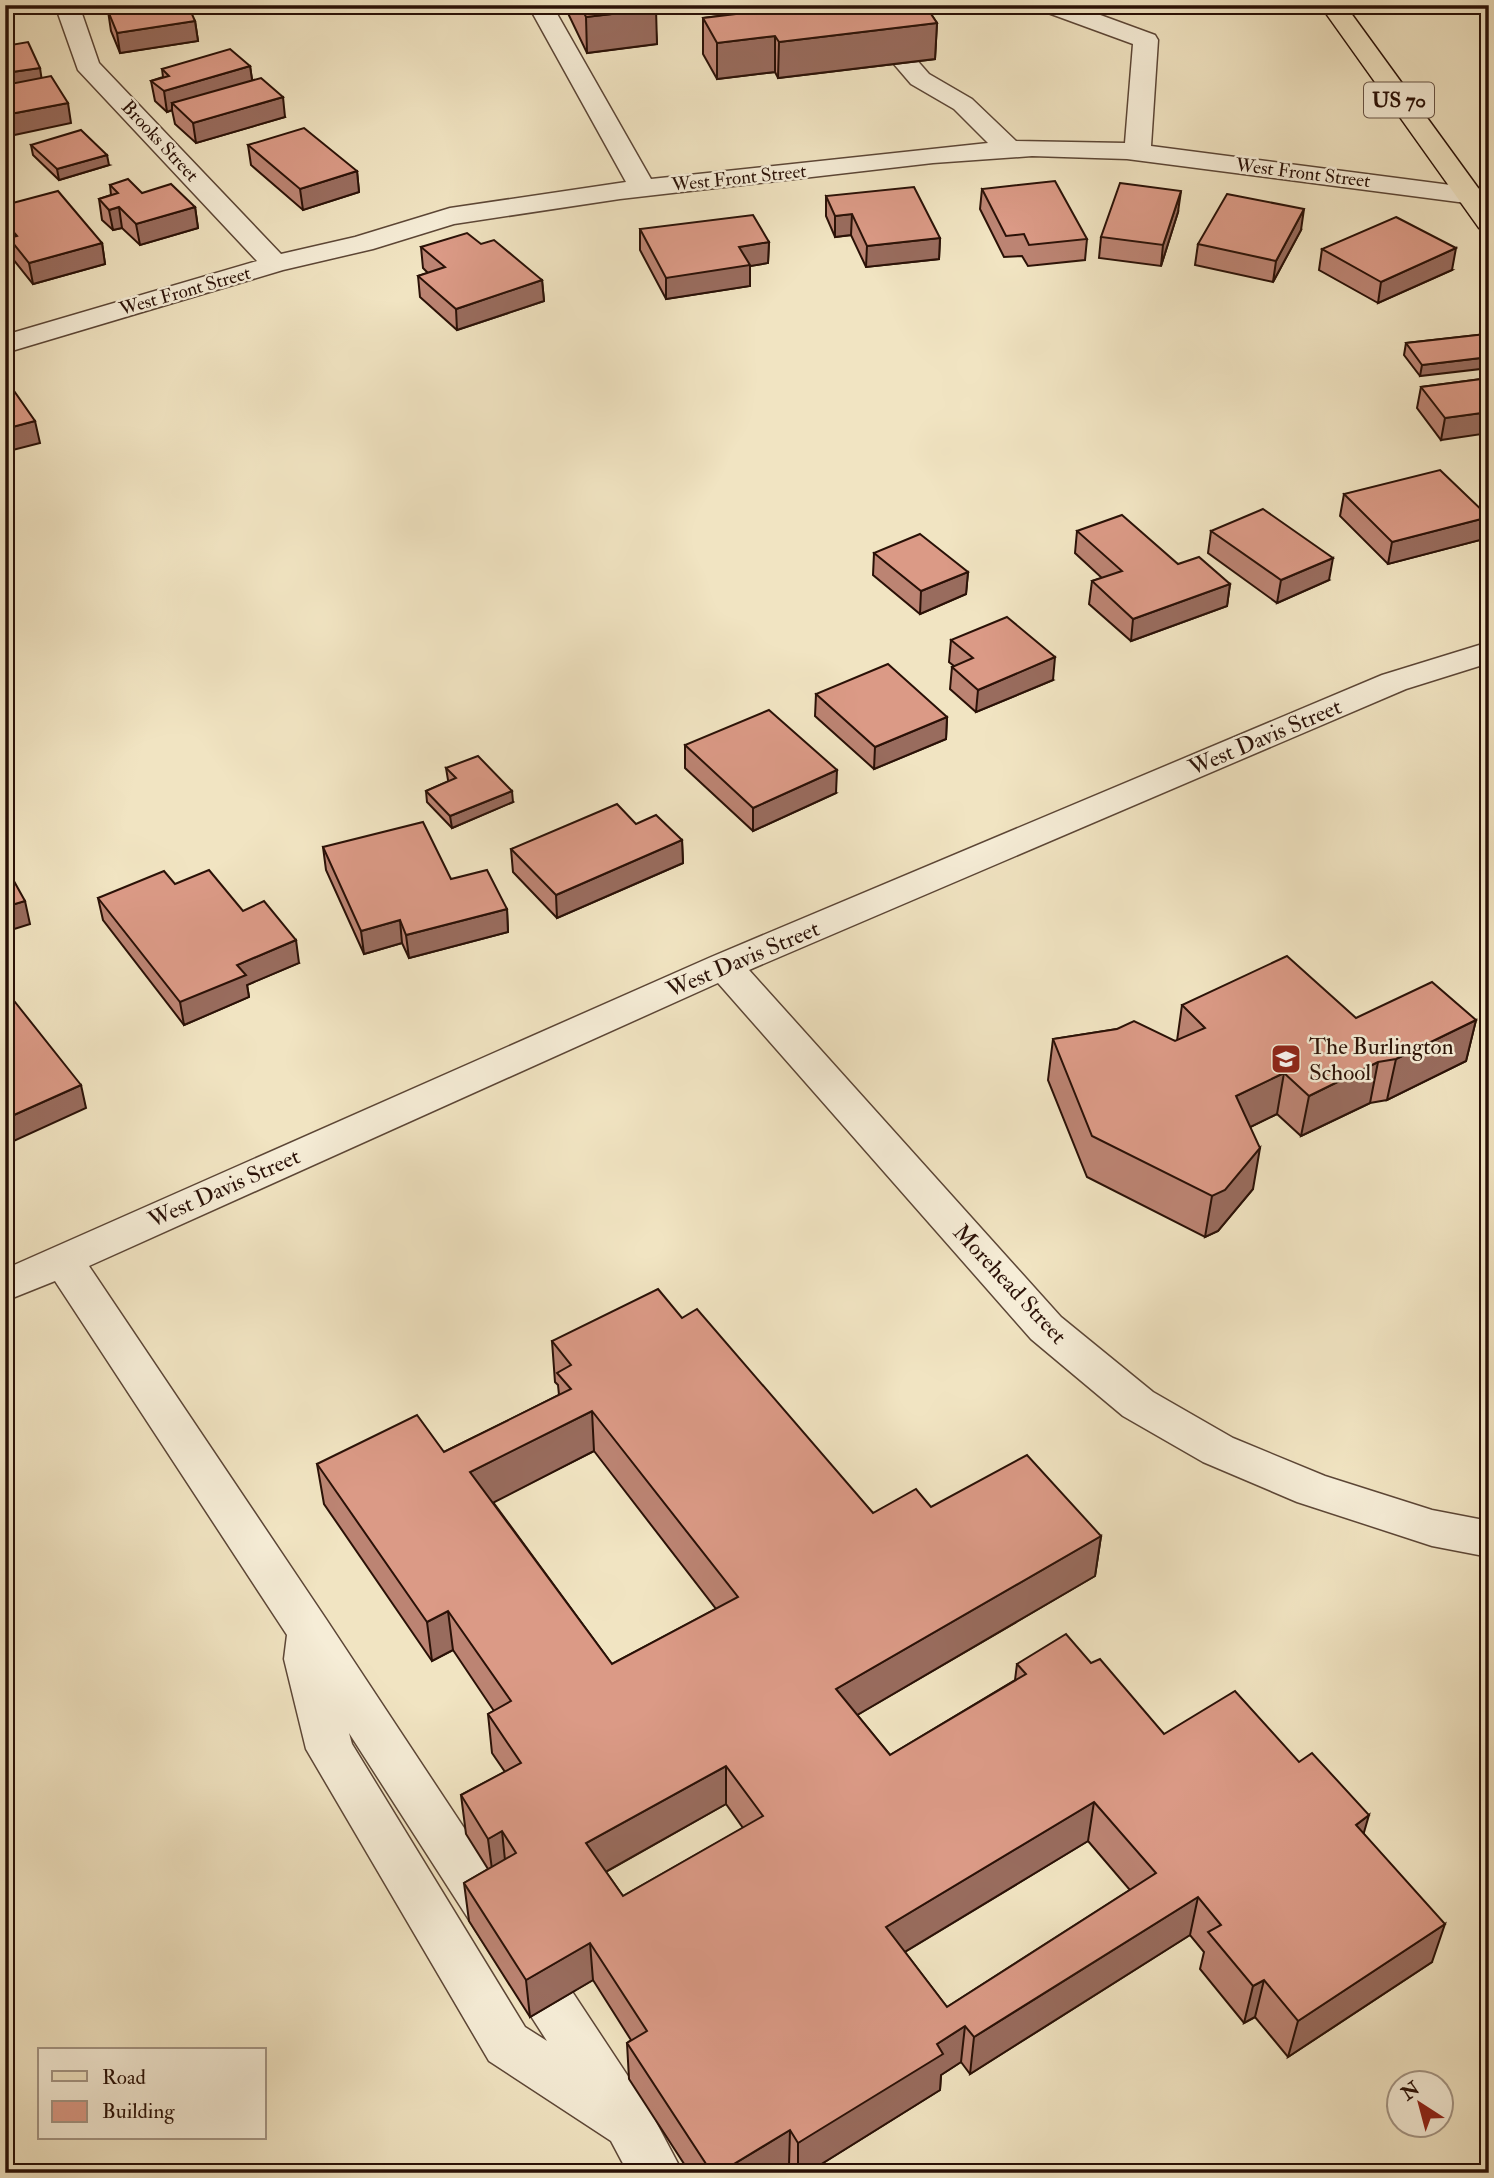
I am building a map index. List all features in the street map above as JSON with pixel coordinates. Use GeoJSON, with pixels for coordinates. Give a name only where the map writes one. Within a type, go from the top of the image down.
{"type":"FeatureCollection","features":[{"type":"Feature","properties":{"kind":"main road","name":"US 70"},"geometry":{"type":"LineString","coordinates":[[1332,5],[1478,196],[1489,222]]}},
{"type":"Feature","properties":{"kind":"street","name":"Brooks Street"},"geometry":{"type":"LineString","coordinates":[[67,5],[86,65],[275,264]]}},
{"type":"Feature","properties":{"kind":"street"},"geometry":{"type":"LineString","coordinates":[[540,5],[643,189]]}},
{"type":"Feature","properties":{"kind":"street"},"geometry":{"type":"LineString","coordinates":[[1049,5],[1146,40],[1137,152]]}},
{"type":"Feature","properties":{"kind":"street"},"geometry":{"type":"LineString","coordinates":[[906,63],[920,79],[963,104],[1010,150]]}},
{"type":"Feature","properties":{"kind":"street","name":"West Front Street"},"geometry":{"type":"LineString","coordinates":[[5,344],[275,264],[363,243],[450,216],[643,189],[933,155],[1079,148],[1137,152],[1478,196]]}},
{"type":"Feature","properties":{"kind":"street","name":"West Davis Street"},"geometry":{"type":"LineString","coordinates":[[5,1286],[724,966],[1394,682],[1489,652]]}},
{"type":"Feature","properties":{"kind":"street","name":"Morehead Street"},"geometry":{"type":"LineString","coordinates":[[724,966],[1046,1328],[1138,1404],[1218,1450],[1312,1490],[1432,1528],[1489,1539]]}},
{"type":"Feature","properties":{"kind":"street"},"geometry":{"type":"LineString","coordinates":[[63,1260],[310,1632],[629,2123],[657,2173]]}},
{"type":"Feature","properties":{"kind":"building"},"geometry":{"type":"Polygon","coordinates":[[[149,5],[188,5],[195,21],[117,33],[108,11],[149,5]]]}},
{"type":"Feature","properties":{"kind":"building"},"geometry":{"type":"Polygon","coordinates":[[[580,5],[654,5],[656,9],[586,17],[580,5]]]}},
{"type":"Feature","properties":{"kind":"building"},"geometry":{"type":"Polygon","coordinates":[[[749,5],[925,5],[937,23],[779,42],[775,36],[717,43],[703,18],[753,12],[749,5]]]}},
{"type":"Feature","properties":{"kind":"building"},"geometry":{"type":"Polygon","coordinates":[[[28,42],[40,68],[5,73],[5,46],[28,42]]]}},
{"type":"Feature","properties":{"kind":"building"},"geometry":{"type":"Polygon","coordinates":[[[230,49],[250,66],[164,91],[151,81],[169,76],[162,69],[230,49]]]}},
{"type":"Feature","properties":{"kind":"building"},"geometry":{"type":"Polygon","coordinates":[[[51,76],[68,103],[5,115],[5,85],[51,76]]]}},
{"type":"Feature","properties":{"kind":"building"},"geometry":{"type":"Polygon","coordinates":[[[261,78],[283,97],[193,123],[172,103],[261,78]]]}},
{"type":"Feature","properties":{"kind":"building"},"geometry":{"type":"Polygon","coordinates":[[[304,128],[357,171],[300,189],[248,145],[304,128]]]}},
{"type":"Feature","properties":{"kind":"building"},"geometry":{"type":"Polygon","coordinates":[[[81,130],[107,155],[57,169],[31,145],[81,130]]]}},
{"type":"Feature","properties":{"kind":"building"},"geometry":{"type":"Polygon","coordinates":[[[128,179],[142,193],[171,184],[195,207],[136,224],[119,207],[109,210],[99,199],[118,193],[110,185],[128,179]]]}},
{"type":"Feature","properties":{"kind":"building"},"geometry":{"type":"Polygon","coordinates":[[[1055,181],[1087,239],[1029,245],[1024,234],[1006,236],[982,189],[1055,181]]]}},
{"type":"Feature","properties":{"kind":"building"},"geometry":{"type":"Polygon","coordinates":[[[1120,183],[1181,191],[1163,245],[1101,237],[1120,183]]]}},
{"type":"Feature","properties":{"kind":"building"},"geometry":{"type":"Polygon","coordinates":[[[914,187],[940,238],[867,246],[852,214],[835,216],[826,196],[914,187]]]}},
{"type":"Feature","properties":{"kind":"building"},"geometry":{"type":"Polygon","coordinates":[[[58,191],[102,243],[29,263],[9,238],[17,236],[5,222],[5,205],[58,191]]]}},
{"type":"Feature","properties":{"kind":"building"},"geometry":{"type":"Polygon","coordinates":[[[1227,194],[1304,209],[1276,261],[1198,244],[1227,194]]]}},
{"type":"Feature","properties":{"kind":"building"},"geometry":{"type":"Polygon","coordinates":[[[753,215],[769,242],[739,247],[750,265],[666,278],[640,229],[753,215]]]}},
{"type":"Feature","properties":{"kind":"building"},"geometry":{"type":"Polygon","coordinates":[[[1396,217],[1456,248],[1381,282],[1322,249],[1396,217]]]}},
{"type":"Feature","properties":{"kind":"building"},"geometry":{"type":"Polygon","coordinates":[[[467,233],[481,244],[494,240],[542,280],[456,309],[418,276],[445,267],[421,247],[467,233]]]}},
{"type":"Feature","properties":{"kind":"building"},"geometry":{"type":"Polygon","coordinates":[[[1486,334],[1489,338],[1489,357],[1422,365],[1406,343],[1486,334]]]}},
{"type":"Feature","properties":{"kind":"building"},"geometry":{"type":"Polygon","coordinates":[[[5,378],[35,421],[5,429],[5,378]]]}},
{"type":"Feature","properties":{"kind":"building"},"geometry":{"type":"Polygon","coordinates":[[[1489,378],[1489,412],[1445,418],[1421,387],[1489,378]]]}},
{"type":"Feature","properties":{"kind":"building"},"geometry":{"type":"Polygon","coordinates":[[[1440,470],[1489,517],[1392,542],[1344,494],[1440,470]]]}},
{"type":"Feature","properties":{"kind":"building"},"geometry":{"type":"Polygon","coordinates":[[[1263,509],[1333,558],[1281,580],[1211,531],[1263,509]]]}},
{"type":"Feature","properties":{"kind":"building"},"geometry":{"type":"Polygon","coordinates":[[[1122,515],[1178,564],[1199,557],[1230,584],[1133,619],[1092,581],[1122,571],[1077,531],[1122,515]]]}},
{"type":"Feature","properties":{"kind":"building"},"geometry":{"type":"Polygon","coordinates":[[[920,534],[968,572],[921,591],[874,553],[920,534]]]}},
{"type":"Feature","properties":{"kind":"building"},"geometry":{"type":"Polygon","coordinates":[[[1007,617],[1055,657],[978,690],[952,667],[973,658],[951,640],[1007,617]]]}},
{"type":"Feature","properties":{"kind":"building"},"geometry":{"type":"Polygon","coordinates":[[[888,664],[947,717],[875,747],[816,694],[888,664]]]}},
{"type":"Feature","properties":{"kind":"building"},"geometry":{"type":"Polygon","coordinates":[[[769,710],[837,770],[753,808],[685,745],[769,710]]]}},
{"type":"Feature","properties":{"kind":"building"},"geometry":{"type":"Polygon","coordinates":[[[478,756],[512,791],[450,816],[426,791],[456,778],[446,768],[478,756]]]}},
{"type":"Feature","properties":{"kind":"building"},"geometry":{"type":"Polygon","coordinates":[[[617,804],[636,824],[656,815],[682,840],[556,895],[511,849],[617,804]]]}},
{"type":"Feature","properties":{"kind":"building"},"geometry":{"type":"Polygon","coordinates":[[[423,822],[451,879],[487,870],[507,909],[406,935],[400,920],[361,931],[323,847],[423,822]]]}},
{"type":"Feature","properties":{"kind":"building"},"geometry":{"type":"Polygon","coordinates":[[[5,865],[25,901],[5,907],[5,865]]]}},
{"type":"Feature","properties":{"kind":"building"},"geometry":{"type":"Polygon","coordinates":[[[209,870],[243,911],[264,901],[296,940],[237,965],[246,975],[180,1002],[98,898],[164,871],[175,884],[209,870]]]}},
{"type":"Feature","properties":{"kind":"building"},"geometry":{"type":"Polygon","coordinates":[[[1287,956],[1356,1018],[1432,982],[1476,1020],[1396,1059],[1378,1062],[1309,1096],[1284,1073],[1236,1096],[1260,1148],[1225,1190],[1212,1196],[1092,1136],[1053,1039],[1117,1029],[1134,1021],[1175,1041],[1205,1028],[1182,1005],[1287,956]]]}},
{"type":"Feature","properties":{"kind":"building"},"geometry":{"type":"Polygon","coordinates":[[[11,997],[81,1085],[5,1119],[5,1000],[11,997]]]}},
{"type":"Feature","properties":{"kind":"building"},"geometry":{"type":"Polygon","coordinates":[[[658,1289],[682,1318],[697,1309],[873,1513],[916,1489],[931,1507],[1027,1455],[1101,1536],[836,1689],[890,1755],[1026,1674],[1017,1664],[1066,1634],[1091,1663],[1100,1659],[1164,1734],[1235,1691],[1299,1762],[1312,1753],[1369,1815],[1356,1825],[1445,1924],[1298,2021],[1264,1980],[1253,1986],[1208,1932],[1221,1925],[1198,1897],[974,2037],[965,2026],[937,2044],[943,2054],[798,2143],[790,2130],[719,2173],[712,2173],[627,2043],[647,2031],[590,1943],[526,1980],[464,1883],[516,1853],[502,1831],[488,1839],[461,1795],[521,1763],[488,1714],[511,1701],[448,1611],[427,1622],[317,1464],[417,1415],[444,1452],[571,1389],[557,1373],[571,1365],[552,1341],[658,1289]],[[592,1411],[470,1472],[612,1664],[738,1597],[592,1411]],[[726,1766],[586,1843],[623,1896],[763,1816],[726,1766]],[[1094,1802],[886,1927],[947,2007],[1156,1873],[1094,1802]]]}},
{"type":"Feature","properties":{"kind":"place","name":"The Burlington School"},"geometry":{"type":"Point","coordinates":[1286,1059]}}]}
